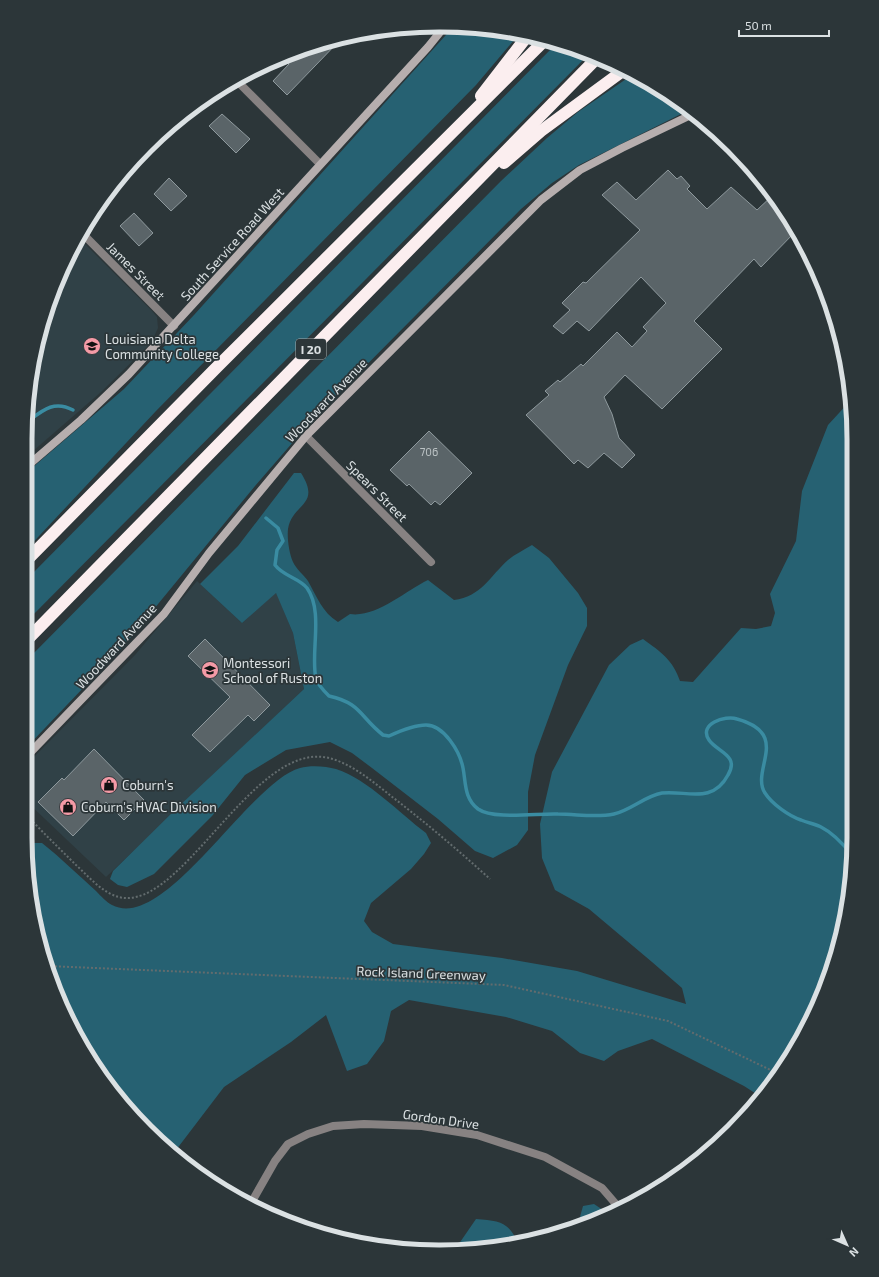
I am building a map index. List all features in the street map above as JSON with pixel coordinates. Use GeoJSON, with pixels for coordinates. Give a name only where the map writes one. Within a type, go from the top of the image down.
{"type":"FeatureCollection","features":[{"type":"Feature","properties":{"kind":"highway"},"geometry":{"type":"LineString","coordinates":[[443,143],[523,41]]}},
{"type":"Feature","properties":{"kind":"highway"},"geometry":{"type":"LineString","coordinates":[[32,555],[216,368],[540,45]]}},
{"type":"Feature","properties":{"kind":"highway","name":"I 20"},"geometry":{"type":"LineString","coordinates":[[32,635],[593,62]]}},
{"type":"Feature","properties":{"kind":"highway"},"geometry":{"type":"LineString","coordinates":[[443,214],[542,131],[619,74]]}},
{"type":"Feature","properties":{"kind":"main road","name":"South Service Road West"},"geometry":{"type":"LineString","coordinates":[[32,462],[81,420],[129,374],[440,32]]}},
{"type":"Feature","properties":{"kind":"main road","name":"Woodward Avenue"},"geometry":{"type":"LineString","coordinates":[[32,751],[99,684],[164,614],[209,553],[306,436],[541,200],[580,170],[688,116]]}},
{"type":"Feature","properties":{"kind":"street"},"geometry":{"type":"LineString","coordinates":[[240,84],[320,164]]}},
{"type":"Feature","properties":{"kind":"street","name":"James Street"},"geometry":{"type":"LineString","coordinates":[[86,237],[174,326]]}},
{"type":"Feature","properties":{"kind":"street","name":"Spears Street"},"geometry":{"type":"LineString","coordinates":[[306,436],[431,562]]}},
{"type":"Feature","properties":{"kind":"street","name":"Gordon Drive"},"geometry":{"type":"LineString","coordinates":[[253,1200],[275,1162],[288,1144],[308,1134],[333,1126],[364,1124],[422,1126],[477,1135],[545,1157],[602,1188],[616,1205]]}},
{"type":"Feature","properties":{"kind":"path"},"geometry":{"type":"LineString","coordinates":[[32,820],[93,882],[114,896],[130,898],[148,893],[166,881],[250,795],[278,771],[295,762],[307,758],[327,758],[348,766],[385,791],[424,821],[490,879]]}},
{"type":"Feature","properties":{"kind":"path","name":"Rock Island Greenway"},"geometry":{"type":"LineString","coordinates":[[53,966],[504,985],[668,1021],[773,1071]]}},
{"type":"Feature","properties":{"kind":"shaded area"},"geometry":{"type":"Polygon","coordinates":[[[448,32],[493,35],[515,39],[476,85],[156,411],[32,544],[32,468],[124,389],[194,315],[448,32]]]}},
{"type":"Feature","properties":{"kind":"shaded area"},"geometry":{"type":"Polygon","coordinates":[[[552,48],[584,59],[32,616],[32,574],[552,48]]]}},
{"type":"Feature","properties":{"kind":"shaded area"},"geometry":{"type":"Polygon","coordinates":[[[627,78],[683,113],[579,165],[552,183],[521,209],[313,419],[255,486],[126,643],[32,742],[32,655],[501,181],[547,138],[578,112],[627,78]]]}},
{"type":"Feature","properties":{"kind":"shaded area","name":"Louisiana Delta Community College"},"geometry":{"type":"Polygon","coordinates":[[[83,242],[157,317],[158,328],[151,343],[101,392],[32,452],[35,386],[46,334],[63,284],[83,242]]]}},
{"type":"Feature","properties":{"kind":"shaded area"},"geometry":{"type":"Polygon","coordinates":[[[845,406],[847,440],[847,838],[844,891],[833,943],[816,993],[805,1018],[792,1041],[778,1064],[756,1094],[744,1086],[652,1039],[618,1051],[604,1061],[580,1053],[552,1031],[506,1017],[409,1000],[391,1011],[384,1041],[367,1064],[347,1071],[326,1015],[291,1042],[224,1087],[177,1149],[151,1126],[116,1086],[101,1064],[74,1018],[63,993],[46,943],[40,917],[35,891],[32,843],[42,843],[110,904],[133,908],[157,897],[181,878],[257,799],[279,779],[300,768],[308,766],[336,769],[360,781],[426,833],[431,843],[411,869],[371,903],[364,921],[372,932],[393,944],[502,958],[577,971],[686,1004],[682,988],[589,909],[555,890],[542,858],[540,824],[552,772],[609,665],[630,645],[643,639],[666,657],[674,667],[680,681],[693,682],[741,628],[756,629],[771,626],[775,613],[770,594],[796,541],[802,491],[828,425],[845,406]]]}},
{"type":"Feature","properties":{"kind":"shaded area"},"geometry":{"type":"Polygon","coordinates":[[[294,473],[301,473],[307,484],[308,492],[304,504],[291,520],[288,529],[290,554],[294,565],[308,581],[324,609],[338,622],[350,614],[370,612],[380,608],[428,580],[454,600],[471,595],[484,585],[508,560],[532,545],[549,558],[578,593],[587,608],[587,626],[568,665],[535,755],[528,792],[528,830],[517,845],[493,858],[475,851],[438,819],[372,768],[352,753],[330,742],[286,750],[245,775],[212,816],[154,874],[127,887],[118,885],[110,879],[113,871],[176,809],[304,689],[293,633],[276,593],[242,623],[200,584],[238,546],[294,473]]]}},
{"type":"Feature","properties":{"kind":"shaded area"},"geometry":{"type":"Polygon","coordinates":[[[197,581],[242,623],[276,592],[293,633],[304,689],[106,877],[32,807],[32,759],[135,655],[197,581]]]}},
{"type":"Feature","properties":{"kind":"shaded area"},"geometry":{"type":"Polygon","coordinates":[[[594,1204],[603,1210],[579,1220],[583,1206],[594,1204]]]}},
{"type":"Feature","properties":{"kind":"shaded area"},"geometry":{"type":"Polygon","coordinates":[[[476,1219],[502,1224],[511,1231],[516,1238],[493,1242],[459,1244],[476,1219]]]}},
{"type":"Feature","properties":{"kind":"building"},"geometry":{"type":"Polygon","coordinates":[[[334,46],[287,95],[273,81],[289,64],[287,62],[334,46]]]}},
{"type":"Feature","properties":{"kind":"building"},"geometry":{"type":"Polygon","coordinates":[[[222,114],[250,139],[236,153],[209,126],[222,114]]]}},
{"type":"Feature","properties":{"kind":"building"},"geometry":{"type":"Polygon","coordinates":[[[668,170],[677,179],[681,176],[690,186],[687,189],[707,209],[731,187],[757,210],[769,199],[792,235],[761,267],[754,259],[694,321],[722,349],[662,409],[625,375],[604,397],[612,414],[619,438],[635,455],[622,468],[604,453],[588,468],[578,460],[574,464],[526,415],[549,395],[545,391],[558,380],[560,382],[581,364],[583,366],[617,332],[632,347],[647,331],[643,327],[666,303],[641,277],[589,331],[577,321],[563,334],[553,326],[570,310],[562,303],[583,282],[586,283],[640,230],[602,195],[617,182],[636,200],[668,170]]]}},
{"type":"Feature","properties":{"kind":"building"},"geometry":{"type":"Polygon","coordinates":[[[169,178],[187,196],[171,211],[154,194],[169,178]]]}},
{"type":"Feature","properties":{"kind":"building"},"geometry":{"type":"Polygon","coordinates":[[[134,213],[153,233],[139,246],[120,226],[134,213]]]}},
{"type":"Feature","properties":{"kind":"building"},"geometry":{"type":"Polygon","coordinates":[[[429,431],[472,473],[440,505],[435,501],[431,505],[409,484],[407,486],[390,470],[429,431]]]}},
{"type":"Feature","properties":{"kind":"building"},"geometry":{"type":"Polygon","coordinates":[[[205,639],[270,705],[254,721],[248,715],[210,752],[192,735],[230,697],[188,656],[205,639]]]}},
{"type":"Feature","properties":{"kind":"building"},"geometry":{"type":"Polygon","coordinates":[[[94,749],[144,800],[124,820],[106,802],[73,836],[38,802],[62,778],[64,780],[94,749]]]}},
{"type":"Feature","properties":{"kind":"waterway"},"geometry":{"type":"LineString","coordinates":[[33,418],[44,410],[54,406],[66,407],[73,410]]}},
{"type":"Feature","properties":{"kind":"waterway"},"geometry":{"type":"LineString","coordinates":[[266,518],[278,528],[283,541],[277,550],[275,565],[282,572],[304,585],[312,598],[316,620],[314,657],[315,669],[316,679],[320,686],[329,696],[340,699],[354,707],[383,735],[389,736],[421,725],[433,726],[439,729],[455,747],[463,768],[468,795],[473,805],[478,809],[485,812],[505,815],[565,814],[600,816],[620,812],[650,797],[662,793],[706,793],[714,790],[722,784],[731,768],[731,763],[726,754],[709,740],[707,729],[714,722],[726,718],[732,718],[753,726],[762,734],[766,743],[762,784],[768,797],[791,816],[819,826],[830,832],[847,849]]}},
{"type":"Feature","properties":{"kind":"place","name":"Louisiana Delta Community College"},"geometry":{"type":"Point","coordinates":[92,346]}},
{"type":"Feature","properties":{"kind":"place","name":"Montessori School of Ruston"},"geometry":{"type":"Point","coordinates":[210,670]}},
{"type":"Feature","properties":{"kind":"place","name":"Coburn's"},"geometry":{"type":"Point","coordinates":[109,785]}},
{"type":"Feature","properties":{"kind":"place","name":"Coburn's HVAC Division"},"geometry":{"type":"Point","coordinates":[68,807]}}]}
